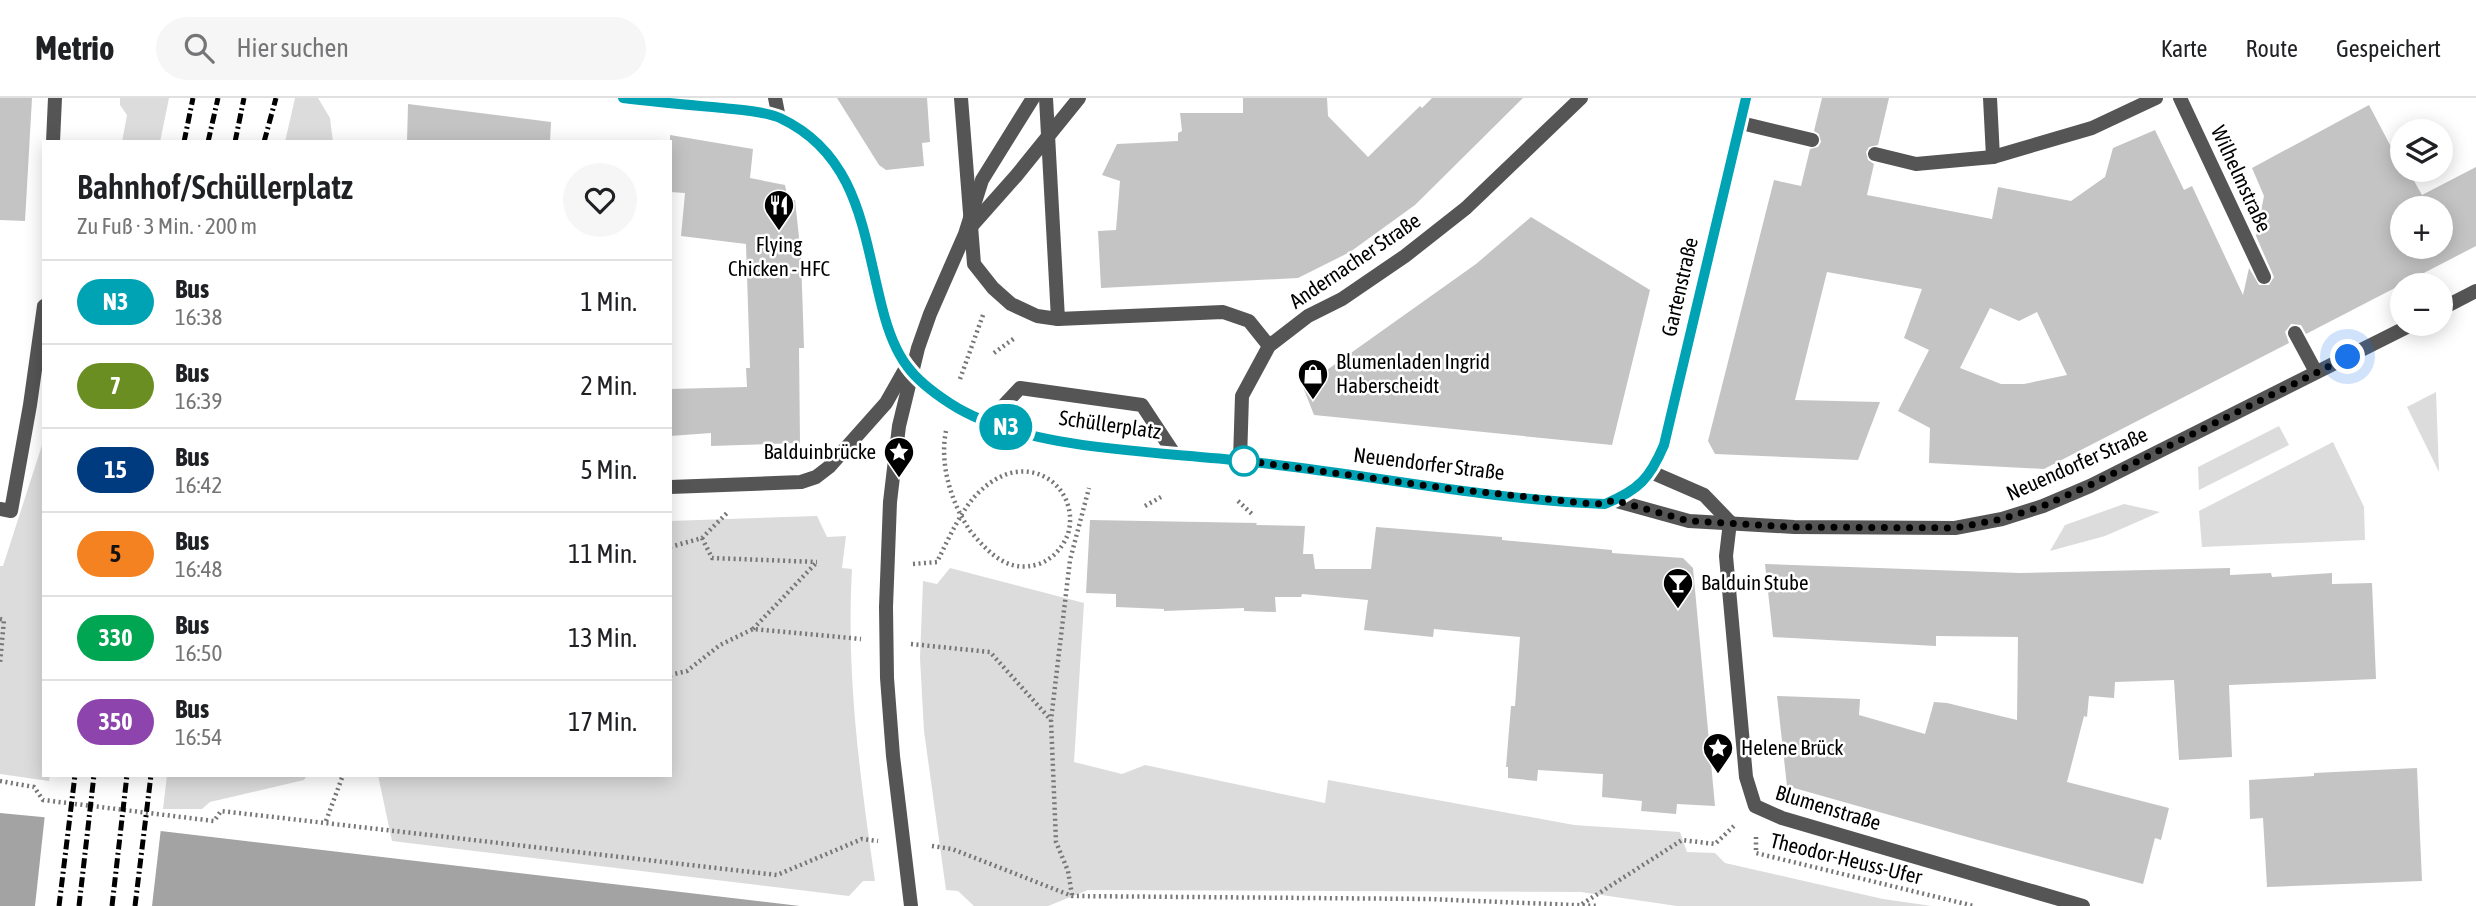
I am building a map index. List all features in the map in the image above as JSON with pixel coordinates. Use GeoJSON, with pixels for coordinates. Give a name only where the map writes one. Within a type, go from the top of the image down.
{"type":"FeatureCollection","features":[{"type":"Feature","properties":{"kind":"street"},"geometry":{"type":"LineString","coordinates":[[53,140],[55,98]]}},
{"type":"Feature","properties":{"kind":"street"},"geometry":{"type":"LineString","coordinates":[[623,98],[754,112],[779,118],[823,149],[848,181],[866,236],[888,331],[907,366],[886,403],[829,467],[816,477],[801,482],[672,487]]}},
{"type":"Feature","properties":{"kind":"street"},"geometry":{"type":"LineString","coordinates":[[775,98],[779,118]]}},
{"type":"Feature","properties":{"kind":"street"},"geometry":{"type":"LineString","coordinates":[[961,98],[974,264],[993,288],[1011,304],[1037,316],[1058,319],[1223,312],[1249,321],[1269,346]]}},
{"type":"Feature","properties":{"kind":"street"},"geometry":{"type":"LineString","coordinates":[[911,906],[892,756],[887,678],[890,502],[899,426],[918,348],[965,234],[982,180],[1032,98]]}},
{"type":"Feature","properties":{"kind":"street"},"geometry":{"type":"LineString","coordinates":[[1045,98],[1058,319]]}},
{"type":"Feature","properties":{"kind":"street"},"geometry":{"type":"LineString","coordinates":[[965,234],[1079,98]]}},
{"type":"Feature","properties":{"kind":"street","name":"Andernacher Straße"},"geometry":{"type":"LineString","coordinates":[[1240,460],[1242,396],[1269,346],[1308,316],[1342,299],[1416,248],[1466,208],[1581,98]]}},
{"type":"Feature","properties":{"kind":"street","name":"Gartenstraße"},"geometry":{"type":"LineString","coordinates":[[1648,476],[1664,445],[1746,98]]}},
{"type":"Feature","properties":{"kind":"street"},"geometry":{"type":"LineString","coordinates":[[1990,98],[1993,158]]}},
{"type":"Feature","properties":{"kind":"street"},"geometry":{"type":"LineString","coordinates":[[1875,154],[1916,164],[1993,158],[2092,128],[2156,98]]}},
{"type":"Feature","properties":{"kind":"street","name":"Wilhelmstraße"},"geometry":{"type":"LineString","coordinates":[[2179,98],[2264,277]]}},
{"type":"Feature","properties":{"kind":"street"},"geometry":{"type":"LineString","coordinates":[[1741,123],[1812,140]]}},
{"type":"Feature","properties":{"kind":"street"},"geometry":{"type":"LineString","coordinates":[[2453,303],[2476,291]]}},
{"type":"Feature","properties":{"kind":"street"},"geometry":{"type":"LineString","coordinates":[[5,510],[30,405],[42,320]]}},
{"type":"Feature","properties":{"kind":"street"},"geometry":{"type":"LineString","coordinates":[[2295,332],[2316,372]]}},
{"type":"Feature","properties":{"kind":"street","name":"Neuendorfer Straße"},"geometry":{"type":"LineString","coordinates":[[1613,500],[1689,521],[1794,527],[1955,528],[2002,519],[2043,506],[2090,485],[2390,335]]}},
{"type":"Feature","properties":{"kind":"street","name":"Schüllerplatz"},"geometry":{"type":"LineString","coordinates":[[907,366],[952,405],[988,422],[1038,437],[1175,455],[1240,460]]}},
{"type":"Feature","properties":{"kind":"street"},"geometry":{"type":"LineString","coordinates":[[988,422],[1020,388],[1142,405],[1175,455]]}},
{"type":"Feature","properties":{"kind":"street","name":"Neuendorfer Straße"},"geometry":{"type":"LineString","coordinates":[[1240,460],[1456,489],[1605,504],[1625,496],[1648,476]]}},
{"type":"Feature","properties":{"kind":"street"},"geometry":{"type":"LineString","coordinates":[[1648,476],[1704,495],[1730,522]]}},
{"type":"Feature","properties":{"kind":"street","name":"Blumenstraße"},"geometry":{"type":"LineString","coordinates":[[1730,522],[1726,556],[1746,777],[1755,806],[1782,818],[2083,906]]}},
{"type":"Feature","properties":{"kind":"path"},"geometry":{"type":"LineString","coordinates":[[912,564],[937,562],[972,499],[1008,473],[1030,472],[1048,478],[1063,493],[1069,508],[1070,525],[1062,547],[1045,562],[1036,565],[1016,566],[996,559],[971,532]]}},
{"type":"Feature","properties":{"kind":"path"},"geometry":{"type":"LineString","coordinates":[[1072,896],[1068,871],[1056,842],[1051,720],[1070,560],[1089,488]]}},
{"type":"Feature","properties":{"kind":"path"},"geometry":{"type":"LineString","coordinates":[[1145,506],[1161,497]]}},
{"type":"Feature","properties":{"kind":"path"},"geometry":{"type":"LineString","coordinates":[[1238,501],[1252,513]]}},
{"type":"Feature","properties":{"kind":"path"},"geometry":{"type":"LineString","coordinates":[[672,546],[702,538],[712,558],[817,562],[753,629]]}},
{"type":"Feature","properties":{"kind":"path"},"geometry":{"type":"LineString","coordinates":[[0,619],[4,620],[0,663]]}},
{"type":"Feature","properties":{"kind":"path"},"geometry":{"type":"LineString","coordinates":[[326,821],[342,777]]}},
{"type":"Feature","properties":{"kind":"path"},"geometry":{"type":"LineString","coordinates":[[0,781],[34,787],[43,800],[214,821],[221,811],[326,821],[777,875],[862,839],[888,842]]}},
{"type":"Feature","properties":{"kind":"path","name":"Theodor-Heuss-Ufer"},"geometry":{"type":"LineString","coordinates":[[1755,806],[1756,853],[1974,906]]}},
{"type":"Feature","properties":{"kind":"path"},"geometry":{"type":"LineString","coordinates":[[1582,904],[1682,840],[1715,844]]}},
{"type":"Feature","properties":{"kind":"path"},"geometry":{"type":"LineString","coordinates":[[926,846],[952,849],[1072,896],[1428,899],[1599,906]]}},
{"type":"Feature","properties":{"kind":"shaded area"},"geometry":{"type":"Polygon","coordinates":[[[120,98],[169,98],[160,140],[122,140],[127,115],[120,105],[120,98]]]}},
{"type":"Feature","properties":{"kind":"shaded area"},"geometry":{"type":"Polygon","coordinates":[[[295,98],[318,98],[330,118],[333,140],[285,140],[295,98]]]}},
{"type":"Feature","properties":{"kind":"shaded area"},"geometry":{"type":"Polygon","coordinates":[[[2436,392],[2439,472],[2407,407],[2436,392]]]}},
{"type":"Feature","properties":{"kind":"shaded area"},"geometry":{"type":"Polygon","coordinates":[[[2279,426],[2289,445],[2199,490],[2198,467],[2279,426]]]}},
{"type":"Feature","properties":{"kind":"shaded area"},"geometry":{"type":"Polygon","coordinates":[[[2333,442],[2364,507],[2365,540],[2202,547],[2199,511],[2333,442]]]}},
{"type":"Feature","properties":{"kind":"shaded area"},"geometry":{"type":"Polygon","coordinates":[[[42,445],[42,777],[50,777],[49,781],[0,774],[0,566],[3,566],[42,445]]]}},
{"type":"Feature","properties":{"kind":"shaded area"},"geometry":{"type":"Polygon","coordinates":[[[2124,504],[2160,512],[2105,536],[2050,551],[2065,525],[2124,504]]]}},
{"type":"Feature","properties":{"kind":"shaded area"},"geometry":{"type":"Polygon","coordinates":[[[817,516],[827,537],[846,536],[842,568],[852,569],[853,687],[875,881],[863,881],[849,896],[392,841],[378,777],[672,777],[672,521],[817,516]]]}},
{"type":"Feature","properties":{"kind":"shaded area"},"geometry":{"type":"Polygon","coordinates":[[[950,568],[1084,603],[1074,762],[1122,774],[1145,765],[1325,803],[1328,780],[1574,825],[1680,832],[1687,852],[1715,853],[1725,863],[1883,899],[1932,906],[1677,906],[1581,892],[1088,890],[1048,906],[974,906],[958,891],[946,890],[924,731],[920,658],[923,581],[937,584],[950,568]]]}},
{"type":"Feature","properties":{"kind":"shaded area"},"geometry":{"type":"Polygon","coordinates":[[[167,777],[306,777],[304,780],[210,802],[202,809],[163,809],[167,777]]]}},
{"type":"Feature","properties":{"kind":"shaded area"},"geometry":{"type":"Polygon","coordinates":[[[0,813],[42,817],[800,906],[0,906],[0,813]]]}},
{"type":"Feature","properties":{"kind":"pier"},"geometry":{"type":"Polygon","coordinates":[[[45,814],[161,828],[152,906],[35,906],[45,814]]]}},
{"type":"Feature","properties":{"kind":"building"},"geometry":{"type":"Polygon","coordinates":[[[0,98],[32,98],[25,221],[0,220],[0,98]]]}},
{"type":"Feature","properties":{"kind":"building"},"geometry":{"type":"Polygon","coordinates":[[[837,98],[927,98],[930,142],[922,143],[924,166],[886,170],[879,165],[837,98]]]}},
{"type":"Feature","properties":{"kind":"building"},"geometry":{"type":"Polygon","coordinates":[[[1243,98],[1327,98],[1328,116],[1368,157],[1420,106],[1422,108],[1432,98],[1523,98],[1415,205],[1350,252],[1298,278],[1101,288],[1098,231],[1116,230],[1120,181],[1102,175],[1117,144],[1178,141],[1178,133],[1182,131],[1180,113],[1243,113],[1243,98]]]}},
{"type":"Feature","properties":{"kind":"building"},"geometry":{"type":"Polygon","coordinates":[[[1822,98],[1889,98],[1878,145],[1869,147],[1866,152],[1868,160],[1874,164],[1867,195],[1992,219],[1998,187],[2071,201],[2105,177],[2113,148],[2155,130],[2184,190],[2192,186],[2243,295],[2249,268],[2259,285],[2269,285],[2274,277],[2256,236],[2264,196],[2252,168],[2369,105],[2390,145],[2390,182],[2415,182],[2422,195],[2447,182],[2453,182],[2453,179],[2476,167],[2476,246],[2453,258],[2453,196],[2390,196],[2390,259],[2451,259],[2424,273],[2390,273],[2390,291],[2306,334],[2301,325],[2291,324],[2285,332],[2289,343],[2044,469],[1929,463],[1930,428],[1898,411],[1929,350],[1904,338],[1922,289],[1827,272],[1795,400],[1880,402],[1858,460],[1715,454],[1708,441],[1774,180],[1801,186],[1810,149],[1818,147],[1821,142],[1819,134],[1814,131],[1822,98]],[[1990,308],[1960,368],[2001,384],[2024,384],[2067,375],[2037,312],[2019,321],[1990,308]]]}},
{"type":"Feature","properties":{"kind":"building"},"geometry":{"type":"Polygon","coordinates":[[[408,104],[551,122],[550,140],[407,140],[408,104]]]}},
{"type":"Feature","properties":{"kind":"building"},"geometry":{"type":"Polygon","coordinates":[[[670,135],[753,149],[750,178],[785,185],[788,200],[795,200],[801,256],[804,348],[799,348],[800,443],[711,446],[711,433],[672,436],[672,389],[747,387],[746,368],[750,368],[746,244],[681,236],[685,193],[672,192],[670,135]]]}},
{"type":"Feature","properties":{"kind":"building"},"geometry":{"type":"Polygon","coordinates":[[[1531,217],[1650,290],[1612,445],[1314,415],[1303,387],[1476,264],[1531,217]]]}},
{"type":"Feature","properties":{"kind":"building"},"geometry":{"type":"Polygon","coordinates":[[[1090,520],[1305,526],[1303,554],[1313,554],[1315,569],[1371,569],[1376,527],[1502,537],[1502,540],[1612,550],[1612,553],[1683,558],[1693,568],[1715,806],[1677,804],[1676,814],[1641,811],[1642,801],[1602,797],[1603,774],[1538,770],[1537,781],[1508,778],[1506,767],[1511,706],[1515,706],[1520,637],[1434,629],[1433,637],[1364,630],[1368,600],[1302,594],[1301,597],[1275,597],[1276,612],[1244,611],[1244,608],[1164,611],[1116,607],[1116,594],[1086,593],[1090,520]]]}},
{"type":"Feature","properties":{"kind":"building"},"geometry":{"type":"Polygon","coordinates":[[[1765,564],[2020,573],[2230,568],[2230,575],[2271,573],[2272,577],[2332,573],[2332,584],[2372,583],[2376,679],[2229,685],[2232,757],[2179,760],[2174,680],[2115,682],[2114,698],[2089,696],[2087,717],[2084,716],[2067,782],[2169,808],[2161,840],[2155,838],[2143,884],[1787,786],[1777,696],[1860,699],[1859,715],[1925,734],[1934,702],[2017,720],[2018,637],[1936,636],[1936,646],[1773,637],[1765,564]]]}},
{"type":"Feature","properties":{"kind":"building"},"geometry":{"type":"Polygon","coordinates":[[[2417,768],[2422,881],[2267,887],[2263,818],[2250,819],[2249,780],[2314,776],[2314,773],[2417,768]]]}},
{"type":"Feature","properties":{"kind":"railway"},"geometry":{"type":"LineString","coordinates":[[184,140],[193,98]]}},
{"type":"Feature","properties":{"kind":"railway"},"geometry":{"type":"LineString","coordinates":[[208,140],[218,98]]}},
{"type":"Feature","properties":{"kind":"railway"},"geometry":{"type":"LineString","coordinates":[[235,140],[244,98]]}},
{"type":"Feature","properties":{"kind":"railway"},"geometry":{"type":"LineString","coordinates":[[265,140],[276,98]]}},
{"type":"Feature","properties":{"kind":"railway"},"geometry":{"type":"LineString","coordinates":[[59,906],[75,777]]}},
{"type":"Feature","properties":{"kind":"railway"},"geometry":{"type":"LineString","coordinates":[[79,906],[94,777]]}},
{"type":"Feature","properties":{"kind":"railway"},"geometry":{"type":"LineString","coordinates":[[112,906],[127,777]]}},
{"type":"Feature","properties":{"kind":"railway"},"geometry":{"type":"LineString","coordinates":[[135,906],[151,777]]}},
{"type":"Feature","properties":{"kind":"bus line","name":"N3"},"geometry":{"type":"LineString","coordinates":[[623,98],[754,112],[779,118],[823,149],[848,181],[866,236],[888,331],[907,366],[952,405],[988,422],[1038,437],[1088,445],[1240,460],[1444,488],[1605,504],[1625,496],[1645,481],[1664,445],[1746,98]]}},
{"type":"Feature","properties":{"kind":"place","name":"Flying Chicken - HFC"},"geometry":{"type":"Point","coordinates":[779,232]}},
{"type":"Feature","properties":{"kind":"place","name":"Blumenladen Ingrid Haberscheidt"},"geometry":{"type":"Point","coordinates":[1313,401]}},
{"type":"Feature","properties":{"kind":"place","name":"Balduinbrücke"},"geometry":{"type":"Point","coordinates":[899,479]}},
{"type":"Feature","properties":{"kind":"place","name":"Balduin Stube"},"geometry":{"type":"Point","coordinates":[1678,610]}},
{"type":"Feature","properties":{"kind":"place","name":"Helene Brück"},"geometry":{"type":"Point","coordinates":[1718,775]}},
{"type":"Feature","properties":{"kind":"route"},"geometry":{"type":"LineString","coordinates":[[1244,461],[1240,460],[1444,488],[1583,503],[1605,504],[1613,500],[1689,521],[1794,527],[1955,528],[2002,519],[2043,506],[2348,357]]}}]}
